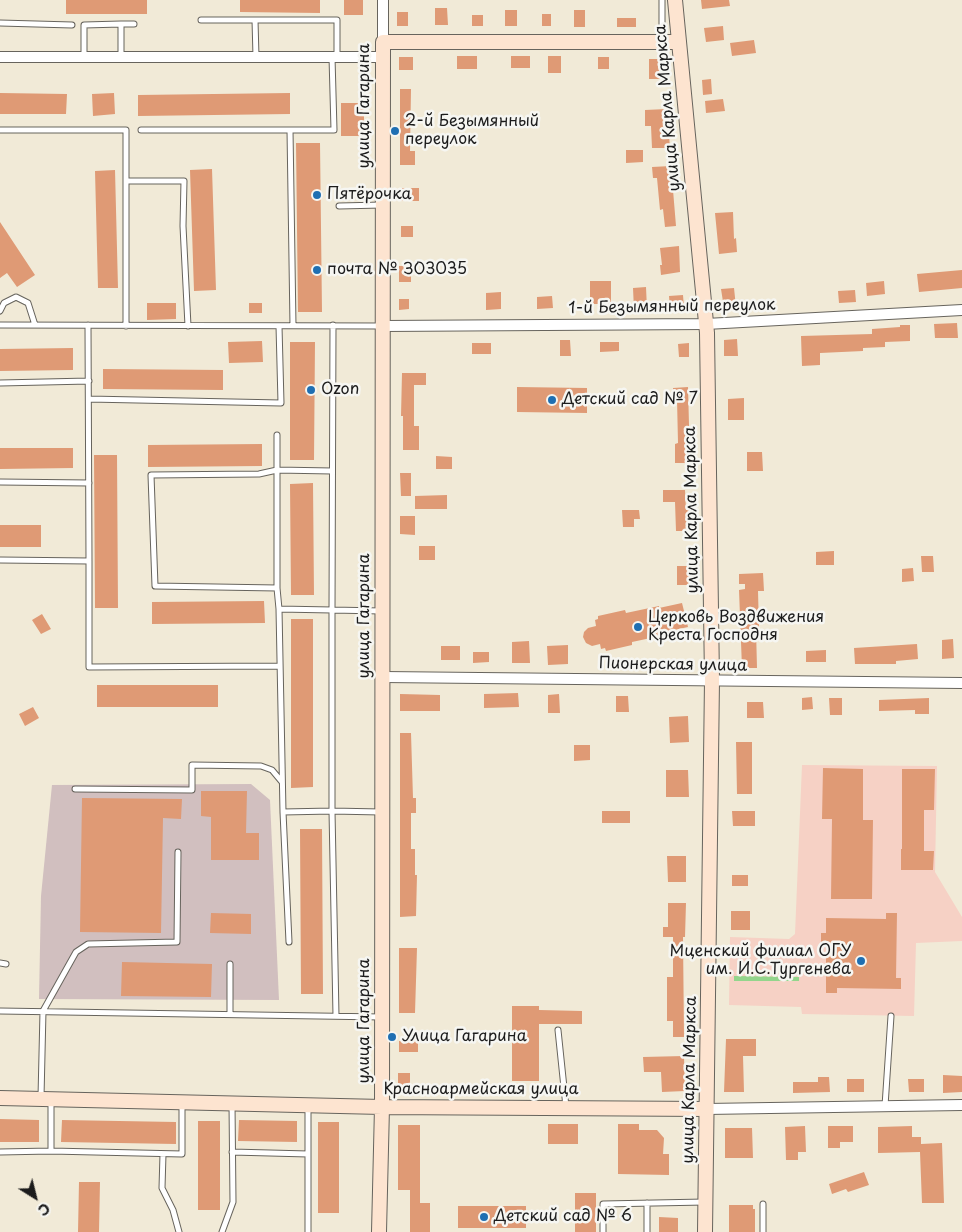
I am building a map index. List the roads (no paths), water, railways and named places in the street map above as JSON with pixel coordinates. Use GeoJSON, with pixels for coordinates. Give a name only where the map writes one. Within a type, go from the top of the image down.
{"type":"FeatureCollection","features":[{"type":"Feature","properties":{"kind":"main road","name":"улица Карла Маркса"},"geometry":{"type":"LineString","coordinates":[[675,0],[706,324],[712,680],[705,1232]]}},
{"type":"Feature","properties":{"kind":"main road"},"geometry":{"type":"LineString","coordinates":[[383,42],[679,42]]}},
{"type":"Feature","properties":{"kind":"main road","name":"улица Гагарина"},"geometry":{"type":"LineString","coordinates":[[379,1232],[382,1107],[383,42]]}},
{"type":"Feature","properties":{"kind":"main road","name":"Красноармейская улица"},"geometry":{"type":"LineString","coordinates":[[0,1098],[382,1107],[706,1109]]}},
{"type":"Feature","properties":{"kind":"street","name":"улица Гагарина"},"geometry":{"type":"LineString","coordinates":[[383,0],[383,42]]}},
{"type":"Feature","properties":{"kind":"street"},"geometry":{"type":"LineString","coordinates":[[0,57],[383,57]]}},
{"type":"Feature","properties":{"kind":"street","name":"1-й Безымянный переулок"},"geometry":{"type":"LineString","coordinates":[[383,326],[706,324],[962,310]]}},
{"type":"Feature","properties":{"kind":"street","name":"Пионерская улица"},"geometry":{"type":"LineString","coordinates":[[383,677],[962,682]]}},
{"type":"Feature","properties":{"kind":"street","name":"Красноармейская улица"},"geometry":{"type":"LineString","coordinates":[[706,1109],[962,1104]]}},
{"type":"Feature","properties":{"kind":"lane"},"geometry":{"type":"LineString","coordinates":[[662,0],[662,42]]}},
{"type":"Feature","properties":{"kind":"lane"},"geometry":{"type":"LineString","coordinates":[[141,130],[334,130],[334,57],[337,20],[201,20]]}},
{"type":"Feature","properties":{"kind":"lane"},"geometry":{"type":"LineString","coordinates":[[255,20],[256,57]]}},
{"type":"Feature","properties":{"kind":"lane"},"geometry":{"type":"LineString","coordinates":[[0,23],[134,24]]}},
{"type":"Feature","properties":{"kind":"lane"},"geometry":{"type":"LineString","coordinates":[[84,24],[84,57]]}},
{"type":"Feature","properties":{"kind":"lane"},"geometry":{"type":"LineString","coordinates":[[121,24],[122,57]]}},
{"type":"Feature","properties":{"kind":"lane"},"geometry":{"type":"LineString","coordinates":[[0,130],[126,130],[126,326]]}},
{"type":"Feature","properties":{"kind":"lane"},"geometry":{"type":"LineString","coordinates":[[290,130],[293,326]]}},
{"type":"Feature","properties":{"kind":"lane"},"geometry":{"type":"LineString","coordinates":[[126,181],[184,180],[183,226],[188,326]]}},
{"type":"Feature","properties":{"kind":"lane"},"geometry":{"type":"LineString","coordinates":[[339,206],[383,205]]}},
{"type":"Feature","properties":{"kind":"lane"},"geometry":{"type":"LineString","coordinates":[[0,310],[4,303],[16,297],[28,304],[36,326]]}},
{"type":"Feature","properties":{"kind":"lane"},"geometry":{"type":"LineString","coordinates":[[333,325],[332,811],[336,1016]]}},
{"type":"Feature","properties":{"kind":"lane"},"geometry":{"type":"LineString","coordinates":[[0,326],[383,326]]}},
{"type":"Feature","properties":{"kind":"lane"},"geometry":{"type":"LineString","coordinates":[[88,326],[89,667],[279,666]]}},
{"type":"Feature","properties":{"kind":"lane"},"geometry":{"type":"LineString","coordinates":[[88,399],[280,403],[279,326]]}},
{"type":"Feature","properties":{"kind":"lane"},"geometry":{"type":"LineString","coordinates":[[0,383],[88,381]]}},
{"type":"Feature","properties":{"kind":"lane"},"geometry":{"type":"LineString","coordinates":[[277,435],[277,588],[283,812],[289,942]]}},
{"type":"Feature","properties":{"kind":"lane"},"geometry":{"type":"LineString","coordinates":[[277,588],[155,586],[151,475],[259,474],[277,470],[332,470]]}},
{"type":"Feature","properties":{"kind":"lane"},"geometry":{"type":"LineString","coordinates":[[0,482],[89,483]]}},
{"type":"Feature","properties":{"kind":"lane"},"geometry":{"type":"LineString","coordinates":[[0,560],[89,560]]}},
{"type":"Feature","properties":{"kind":"lane"},"geometry":{"type":"LineString","coordinates":[[279,609],[383,611]]}},
{"type":"Feature","properties":{"kind":"lane"},"geometry":{"type":"LineString","coordinates":[[76,789],[192,790],[192,766],[262,766],[272,770],[282,782]]}},
{"type":"Feature","properties":{"kind":"lane"},"geometry":{"type":"LineString","coordinates":[[283,812],[382,812]]}},
{"type":"Feature","properties":{"kind":"lane"},"geometry":{"type":"LineString","coordinates":[[50,1151],[43,1012],[76,952],[88,944],[176,942],[178,852]]}},
{"type":"Feature","properties":{"kind":"lane"},"geometry":{"type":"LineString","coordinates":[[230,964],[230,1014]]}},
{"type":"Feature","properties":{"kind":"lane"},"geometry":{"type":"LineString","coordinates":[[0,1011],[382,1016]]}},
{"type":"Feature","properties":{"kind":"lane"},"geometry":{"type":"LineString","coordinates":[[885,1106],[891,1016]]}},
{"type":"Feature","properties":{"kind":"lane"},"geometry":{"type":"LineString","coordinates":[[558,1030],[566,1108]]}},
{"type":"Feature","properties":{"kind":"lane"},"geometry":{"type":"LineString","coordinates":[[0,1152],[50,1151],[182,1154],[182,1102]]}},
{"type":"Feature","properties":{"kind":"lane"},"geometry":{"type":"LineString","coordinates":[[222,1232],[233,1202],[232,1103]]}},
{"type":"Feature","properties":{"kind":"lane"},"geometry":{"type":"LineString","coordinates":[[308,1105],[308,1232]]}},
{"type":"Feature","properties":{"kind":"lane"},"geometry":{"type":"LineString","coordinates":[[232,1152],[308,1154]]}},
{"type":"Feature","properties":{"kind":"lane"},"geometry":{"type":"LineString","coordinates":[[163,1154],[162,1188],[173,1210],[179,1232],[184,1232]]}},
{"type":"Feature","properties":{"kind":"lane"},"geometry":{"type":"LineString","coordinates":[[603,1232],[603,1204],[705,1202]]}},
{"type":"Feature","properties":{"kind":"lane"},"geometry":{"type":"LineString","coordinates":[[647,1203],[647,1232]]}},
{"type":"Feature","properties":{"kind":"lane"},"geometry":{"type":"LineString","coordinates":[[763,1204],[763,1232]]}},
{"type":"Feature","properties":{"kind":"place","name":"2-й Безымянный переулок"},"geometry":{"type":"Point","coordinates":[395,131]}},
{"type":"Feature","properties":{"kind":"place","name":"Пятёрочка"},"geometry":{"type":"Point","coordinates":[317,195]}},
{"type":"Feature","properties":{"kind":"place","name":"почта № 303035"},"geometry":{"type":"Point","coordinates":[317,270]}},
{"type":"Feature","properties":{"kind":"place","name":"Ozon"},"geometry":{"type":"Point","coordinates":[311,390]}},
{"type":"Feature","properties":{"kind":"place","name":"Детский сад № 7"},"geometry":{"type":"Point","coordinates":[552,400]}},
{"type":"Feature","properties":{"kind":"place","name":"Церковь Воздвижения Креста Господня"},"geometry":{"type":"Point","coordinates":[638,627]}},
{"type":"Feature","properties":{"kind":"place","name":"Мценский филиал ОГУ им. И.С.Тургенева"},"geometry":{"type":"Point","coordinates":[861,961]}},
{"type":"Feature","properties":{"kind":"place","name":"Улица Гагарина"},"geometry":{"type":"Point","coordinates":[392,1037]}},
{"type":"Feature","properties":{"kind":"place","name":"Детский сад № 6"},"geometry":{"type":"Point","coordinates":[484,1217]}}]}
